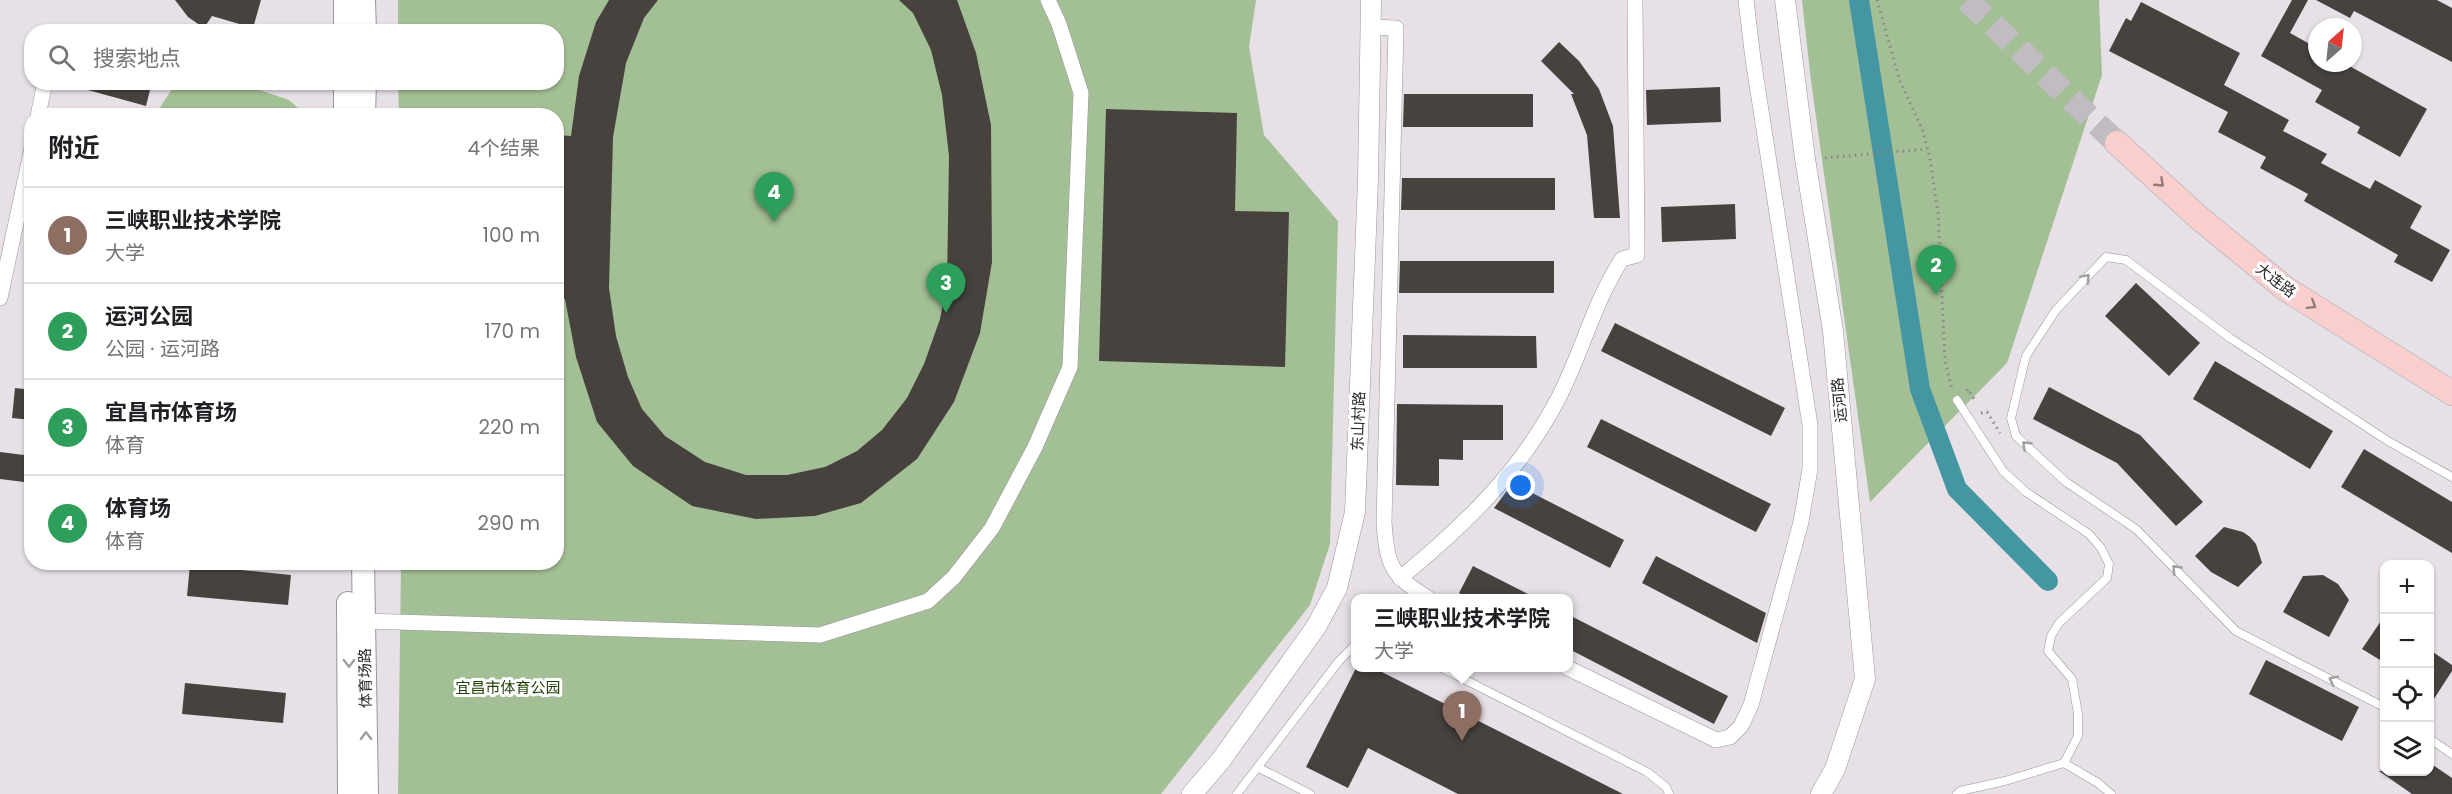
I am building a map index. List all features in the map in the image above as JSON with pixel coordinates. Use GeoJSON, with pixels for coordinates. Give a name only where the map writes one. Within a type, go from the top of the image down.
{"type":"FeatureCollection","features":[{"type":"Feature","properties":{"kind":"main road"},"geometry":{"type":"LineString","coordinates":[[345,0],[345,24]]}},
{"type":"Feature","properties":{"kind":"main road"},"geometry":{"type":"LineString","coordinates":[[364,0],[365,24]]}},
{"type":"Feature","properties":{"kind":"main road"},"geometry":{"type":"LineString","coordinates":[[345,90],[345,108]]}},
{"type":"Feature","properties":{"kind":"main road"},"geometry":{"type":"LineString","coordinates":[[364,108],[365,90]]}},
{"type":"Feature","properties":{"kind":"main road","name":"大连路"},"geometry":{"type":"LineString","coordinates":[[2117,143],[2198,217],[2286,289],[2452,393]]}},
{"type":"Feature","properties":{"kind":"main road","name":"体育场路"},"geometry":{"type":"LineString","coordinates":[[348,570],[349,794]]}},
{"type":"Feature","properties":{"kind":"main road","name":"体育场路"},"geometry":{"type":"LineString","coordinates":[[363,570],[367,794]]}},
{"type":"Feature","properties":{"kind":"street"},"geometry":{"type":"LineString","coordinates":[[364,621],[820,635],[928,601],[954,577],[992,528],[1035,447],[1070,367],[1081,93],[1059,24],[1048,0]]}},
{"type":"Feature","properties":{"kind":"street","name":"东山村路"},"geometry":{"type":"LineString","coordinates":[[1192,794],[1221,759],[1316,627],[1336,588],[1355,512],[1368,180],[1371,0]]}},
{"type":"Feature","properties":{"kind":"street"},"geometry":{"type":"LineString","coordinates":[[1400,578],[1444,543],[1492,496],[1537,438],[1560,395],[1608,280],[1622,259],[1637,255],[1635,0]]}},
{"type":"Feature","properties":{"kind":"street"},"geometry":{"type":"LineString","coordinates":[[1573,670],[1716,740],[1730,737],[1741,726],[1751,705],[1781,600],[1803,511],[1810,469],[1810,425],[1753,60],[1746,0]]}},
{"type":"Feature","properties":{"kind":"street","name":"运河路"},"geometry":{"type":"LineString","coordinates":[[1785,0],[1805,159],[1833,331],[1865,679],[1835,769],[1821,794]]}},
{"type":"Feature","properties":{"kind":"street"},"geometry":{"type":"LineString","coordinates":[[1371,27],[1396,28],[1384,522],[1390,564],[1404,583],[1422,594]]}},
{"type":"Feature","properties":{"kind":"street"},"geometry":{"type":"LineString","coordinates":[[40,108],[43,90]]}},
{"type":"Feature","properties":{"kind":"street"},"geometry":{"type":"LineString","coordinates":[[0,298],[24,186]]}},
{"type":"Feature","properties":{"kind":"lane"},"geometry":{"type":"LineString","coordinates":[[2380,704],[2236,631],[2136,529],[2066,482],[2016,435],[2011,418],[2026,356],[2055,310],[2106,257],[2126,260],[2230,338],[2388,441],[2452,477]]}},
{"type":"Feature","properties":{"kind":"lane"},"geometry":{"type":"LineString","coordinates":[[1957,400],[2003,471],[2026,492],[2089,534],[2101,548],[2109,564],[2107,578],[2059,623],[2050,636],[2048,651],[2072,679],[2078,714],[2078,736],[2064,764]]}},
{"type":"Feature","properties":{"kind":"lane"},"geometry":{"type":"LineString","coordinates":[[1237,794],[1339,661],[1351,649]]}},
{"type":"Feature","properties":{"kind":"lane"},"geometry":{"type":"LineString","coordinates":[[1450,672],[1647,772],[1666,787],[1669,794]]}},
{"type":"Feature","properties":{"kind":"lane"},"geometry":{"type":"LineString","coordinates":[[2434,742],[2452,754]]}},
{"type":"Feature","properties":{"kind":"lane"},"geometry":{"type":"LineString","coordinates":[[1957,794],[1960,791],[2064,764],[2098,783],[2111,794]]}},
{"type":"Feature","properties":{"kind":"lane"},"geometry":{"type":"LineString","coordinates":[[1259,768],[1310,794]]}},
{"type":"Feature","properties":{"kind":"path"},"geometry":{"type":"LineString","coordinates":[[1877,0],[1900,81],[1923,131],[1938,213],[1945,360],[1952,390],[1957,400],[1968,389],[1982,415],[1987,412],[2002,436],[2016,435]]}},
{"type":"Feature","properties":{"kind":"path"},"geometry":{"type":"LineString","coordinates":[[1844,157],[1925,149]]}},
{"type":"Feature","properties":{"kind":"green space","name":"宜昌市体育公园"},"geometry":{"type":"Polygon","coordinates":[[[398,0],[1256,0],[1249,47],[1264,135],[1338,221],[1330,544],[1310,605],[1161,794],[398,794],[401,570],[564,570],[564,108],[399,108],[398,90],[564,90],[564,24],[398,24],[398,0]]]}},
{"type":"Feature","properties":{"kind":"green space"},"geometry":{"type":"Polygon","coordinates":[[[1802,0],[2099,0],[2102,75],[2007,363],[1870,502],[1811,81],[1802,0]]]}},
{"type":"Feature","properties":{"kind":"green space"},"geometry":{"type":"Polygon","coordinates":[[[171,90],[260,90],[289,100],[298,108],[160,108],[171,90]]]}},
{"type":"Feature","properties":{"kind":"building"},"geometry":{"type":"Polygon","coordinates":[[[175,0],[261,0],[254,24],[239,24],[212,16],[207,24],[198,24],[188,17],[175,0]]]}},
{"type":"Feature","properties":{"kind":"building"},"geometry":{"type":"Polygon","coordinates":[[[609,0],[658,0],[644,18],[626,63],[613,137],[609,288],[616,336],[628,377],[642,409],[665,436],[705,462],[746,475],[787,475],[825,467],[857,451],[882,430],[907,398],[924,364],[940,319],[947,284],[949,156],[942,95],[931,50],[913,13],[899,0],[957,0],[976,53],[991,125],[992,262],[980,333],[954,402],[917,459],[861,503],[815,516],[756,519],[692,506],[633,466],[597,422],[576,357],[564,299],[564,136],[571,136],[579,76],[596,22],[609,0]]]}},
{"type":"Feature","properties":{"kind":"building"},"geometry":{"type":"Polygon","coordinates":[[[2292,0],[2308,0],[2290,33],[2308,43],[2308,72],[2360,72],[2427,109],[2400,157],[2357,133],[2360,127],[2315,102],[2322,90],[2261,56],[2292,0]]]}},
{"type":"Feature","properties":{"kind":"building"},"geometry":{"type":"Polygon","coordinates":[[[2316,0],[2437,0],[2452,8],[2452,62],[2354,11],[2350,18],[2316,0]]]}},
{"type":"Feature","properties":{"kind":"building"},"geometry":{"type":"Polygon","coordinates":[[[2141,2],[2240,53],[2224,85],[2289,120],[2283,131],[2327,154],[2321,163],[2370,189],[2375,180],[2422,206],[2410,228],[2450,250],[2432,282],[2394,262],[2398,255],[2304,201],[2308,194],[2260,168],[2266,157],[2218,132],[2228,112],[2109,51],[2126,18],[2131,21],[2141,2]]]}},
{"type":"Feature","properties":{"kind":"building"},"geometry":{"type":"Polygon","coordinates":[[[1559,42],[1579,61],[1599,89],[1613,126],[1620,218],[1594,218],[1587,135],[1571,94],[1574,94],[1541,61],[1559,42]]]}},
{"type":"Feature","properties":{"kind":"building"},"geometry":{"type":"Polygon","coordinates":[[[1720,87],[1721,122],[1647,125],[1646,90],[1720,87]]]}},
{"type":"Feature","properties":{"kind":"building"},"geometry":{"type":"Polygon","coordinates":[[[88,90],[150,90],[146,106],[88,90]]]}},
{"type":"Feature","properties":{"kind":"building"},"geometry":{"type":"Polygon","coordinates":[[[1404,94],[1533,94],[1533,127],[1403,127],[1404,94]]]}},
{"type":"Feature","properties":{"kind":"building"},"geometry":{"type":"Polygon","coordinates":[[[1106,109],[1237,113],[1235,211],[1289,212],[1285,367],[1099,361],[1106,109]]]}},
{"type":"Feature","properties":{"kind":"building"},"geometry":{"type":"Polygon","coordinates":[[[1402,178],[1555,178],[1555,210],[1401,210],[1402,178]]]}},
{"type":"Feature","properties":{"kind":"building"},"geometry":{"type":"Polygon","coordinates":[[[1735,204],[1736,239],[1662,242],[1661,207],[1735,204]]]}},
{"type":"Feature","properties":{"kind":"building"},"geometry":{"type":"Polygon","coordinates":[[[1400,261],[1554,261],[1554,293],[1399,293],[1400,261]]]}},
{"type":"Feature","properties":{"kind":"building"},"geometry":{"type":"Polygon","coordinates":[[[2136,283],[2200,343],[2169,376],[2105,316],[2136,283]]]}},
{"type":"Feature","properties":{"kind":"building"},"geometry":{"type":"Polygon","coordinates":[[[1615,323],[1785,408],[1771,436],[1601,351],[1615,323]]]}},
{"type":"Feature","properties":{"kind":"building"},"geometry":{"type":"Polygon","coordinates":[[[1403,335],[1536,336],[1537,368],[1403,368],[1403,335]]]}},
{"type":"Feature","properties":{"kind":"building"},"geometry":{"type":"Polygon","coordinates":[[[2215,361],[2333,431],[2310,469],[2193,399],[2215,361]]]}},
{"type":"Feature","properties":{"kind":"building"},"geometry":{"type":"Polygon","coordinates":[[[2049,387],[2140,435],[2203,502],[2176,526],[2117,463],[2033,419],[2049,387]]]}},
{"type":"Feature","properties":{"kind":"building"},"geometry":{"type":"Polygon","coordinates":[[[15,388],[24,389],[24,419],[12,418],[15,388]]]}},
{"type":"Feature","properties":{"kind":"building"},"geometry":{"type":"Polygon","coordinates":[[[1397,404],[1503,405],[1503,440],[1463,440],[1463,460],[1439,459],[1439,486],[1396,485],[1397,404]]]}},
{"type":"Feature","properties":{"kind":"building"},"geometry":{"type":"Polygon","coordinates":[[[1601,419],[1771,504],[1756,532],[1587,447],[1601,419]]]}},
{"type":"Feature","properties":{"kind":"building"},"geometry":{"type":"Polygon","coordinates":[[[2364,449],[2452,502],[2452,553],[2341,487],[2364,449]]]}},
{"type":"Feature","properties":{"kind":"building"},"geometry":{"type":"Polygon","coordinates":[[[0,452],[24,455],[24,482],[0,479],[0,452]]]}},
{"type":"Feature","properties":{"kind":"building"},"geometry":{"type":"Polygon","coordinates":[[[1513,483],[1624,540],[1610,568],[1494,508],[1513,483]]]}},
{"type":"Feature","properties":{"kind":"building"},"geometry":{"type":"Polygon","coordinates":[[[2224,527],[2243,532],[2250,537],[2256,544],[2262,563],[2238,587],[2211,572],[2195,556],[2224,527]]]}},
{"type":"Feature","properties":{"kind":"building"},"geometry":{"type":"Polygon","coordinates":[[[1656,556],[1766,613],[1757,643],[1642,583],[1656,556]]]}},
{"type":"Feature","properties":{"kind":"building"},"geometry":{"type":"Polygon","coordinates":[[[1473,566],[1528,594],[1461,594],[1459,593],[1473,566]]]}},
{"type":"Feature","properties":{"kind":"building"},"geometry":{"type":"Polygon","coordinates":[[[190,570],[240,570],[291,575],[288,605],[187,596],[190,570]]]}},
{"type":"Feature","properties":{"kind":"building"},"geometry":{"type":"Polygon","coordinates":[[[2323,575],[2338,584],[2349,600],[2329,637],[2283,612],[2303,576],[2323,575]]]}},
{"type":"Feature","properties":{"kind":"building"},"geometry":{"type":"Polygon","coordinates":[[[1573,617],[1728,696],[1714,724],[1573,651],[1573,617]]]}},
{"type":"Feature","properties":{"kind":"building"},"geometry":{"type":"Polygon","coordinates":[[[2380,622],[2380,660],[2362,649],[2380,622]]]}},
{"type":"Feature","properties":{"kind":"building"},"geometry":{"type":"Polygon","coordinates":[[[2434,653],[2452,665],[2452,671],[2434,699],[2434,653]]]}},
{"type":"Feature","properties":{"kind":"building"},"geometry":{"type":"Polygon","coordinates":[[[2266,660],[2359,707],[2342,741],[2249,694],[2266,660]]]}},
{"type":"Feature","properties":{"kind":"building"},"geometry":{"type":"Polygon","coordinates":[[[1354,672],[1382,672],[1623,794],[1458,794],[1368,748],[1348,788],[1306,767],[1354,672]]]}},
{"type":"Feature","properties":{"kind":"building"},"geometry":{"type":"Polygon","coordinates":[[[185,683],[286,693],[283,723],[182,714],[185,683]]]}},
{"type":"Feature","properties":{"kind":"building"},"geometry":{"type":"Polygon","coordinates":[[[2434,766],[2452,778],[2452,794],[2412,794],[2386,776],[2434,776],[2434,766]]]}},
{"type":"Feature","properties":{"kind":"waterway"},"geometry":{"type":"LineString","coordinates":[[1859,0],[1920,389],[1957,489],[2048,581]]}},
{"type":"Feature","properties":{"kind":"tunnel"},"geometry":{"type":"LineString","coordinates":[[1967,0],[2117,143]]}},
{"type":"Feature","properties":{"kind":"place","name":"体育场"},"geometry":{"type":"Point","coordinates":[774,222]}},
{"type":"Feature","properties":{"kind":"place","name":"运河公园"},"geometry":{"type":"Point","coordinates":[1936,295]}},
{"type":"Feature","properties":{"kind":"place","name":"宜昌市体育场"},"geometry":{"type":"Point","coordinates":[946,313]}},
{"type":"Feature","properties":{"kind":"place","name":"三峡职业技术学院"},"geometry":{"type":"Point","coordinates":[1462,741]}}]}
